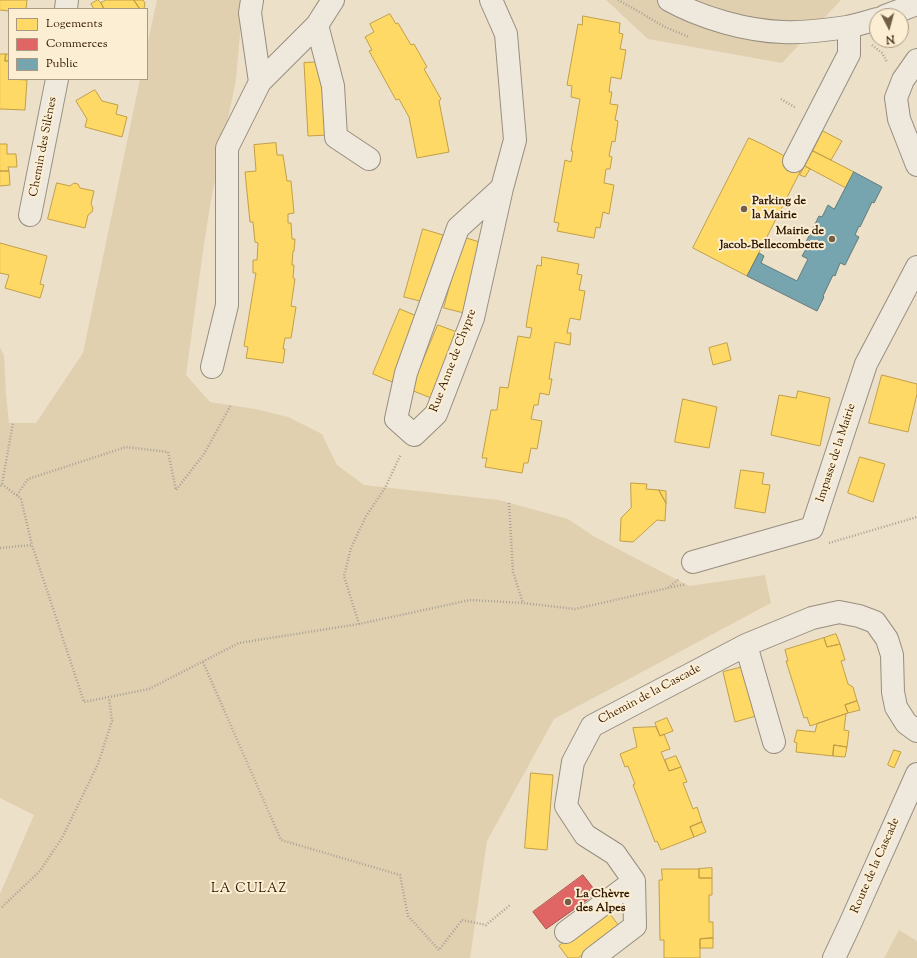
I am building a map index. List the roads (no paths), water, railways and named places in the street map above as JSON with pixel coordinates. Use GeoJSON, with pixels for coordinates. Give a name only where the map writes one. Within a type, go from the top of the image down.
{"type":"FeatureCollection","features":[{"type":"Feature","properties":{"kind":"street"},"geometry":{"type":"LineString","coordinates":[[252,0],[250,13],[260,82]]}},
{"type":"Feature","properties":{"kind":"street"},"geometry":{"type":"LineString","coordinates":[[212,368],[227,305],[227,148],[260,82],[317,24],[333,0]]}},
{"type":"Feature","properties":{"kind":"street","name":"Rue Anne de Chypre"},"geometry":{"type":"LineString","coordinates":[[491,0],[506,34],[515,140],[502,188],[473,318],[436,414],[414,435],[396,419],[408,366],[458,228],[502,188]]}},
{"type":"Feature","properties":{"kind":"street"},"geometry":{"type":"LineString","coordinates":[[669,0],[698,14],[719,21],[763,30],[804,32],[849,27],[869,21]]}},
{"type":"Feature","properties":{"kind":"street"},"geometry":{"type":"LineString","coordinates":[[907,8],[917,4]]}},
{"type":"Feature","properties":{"kind":"street"},"geometry":{"type":"LineString","coordinates":[[317,24],[333,86],[336,137],[369,159]]}},
{"type":"Feature","properties":{"kind":"street"},"geometry":{"type":"LineString","coordinates":[[794,161],[849,54],[849,27]]}},
{"type":"Feature","properties":{"kind":"street"},"geometry":{"type":"LineString","coordinates":[[917,60],[903,80],[896,98],[899,119],[917,165]]}},
{"type":"Feature","properties":{"kind":"street","name":"Chemin des Silènes"},"geometry":{"type":"LineString","coordinates":[[30,215],[57,80]]}},
{"type":"Feature","properties":{"kind":"street","name":"Impasse de la Mairie"},"geometry":{"type":"LineString","coordinates":[[693,562],[812,528],[866,364],[917,267]]}},
{"type":"Feature","properties":{"kind":"street","name":"Chemin de la Cascade"},"geometry":{"type":"LineString","coordinates":[[634,880],[615,854],[585,835],[566,806],[573,762],[592,726],[746,644],[812,618],[838,612],[859,616],[875,622],[887,639],[892,655],[892,680],[896,707],[906,723],[917,731]]}},
{"type":"Feature","properties":{"kind":"street"},"geometry":{"type":"LineString","coordinates":[[746,644],[774,742]]}},
{"type":"Feature","properties":{"kind":"street","name":"Route de la Cascade"},"geometry":{"type":"LineString","coordinates":[[834,958],[917,774]]}},
{"type":"Feature","properties":{"kind":"street"},"geometry":{"type":"LineString","coordinates":[[566,932],[634,880]]}},
{"type":"Feature","properties":{"kind":"street"},"geometry":{"type":"LineString","coordinates":[[593,958],[635,926],[634,880]]}},
{"type":"Feature","properties":{"kind":"place","name":"Parking de la Mairie"},"geometry":{"type":"Point","coordinates":[744,209]}},
{"type":"Feature","properties":{"kind":"place","name":"Mairie de Jacob-Bellecombette"},"geometry":{"type":"Point","coordinates":[832,239]}},
{"type":"Feature","properties":{"kind":"place","name":"La Chèvre des Alpes"},"geometry":{"type":"Point","coordinates":[568,902]}},
{"type":"Feature","properties":{"kind":"district","name":"LA CULAZ"},"geometry":{"type":"Point","coordinates":[249,890]}}]}
